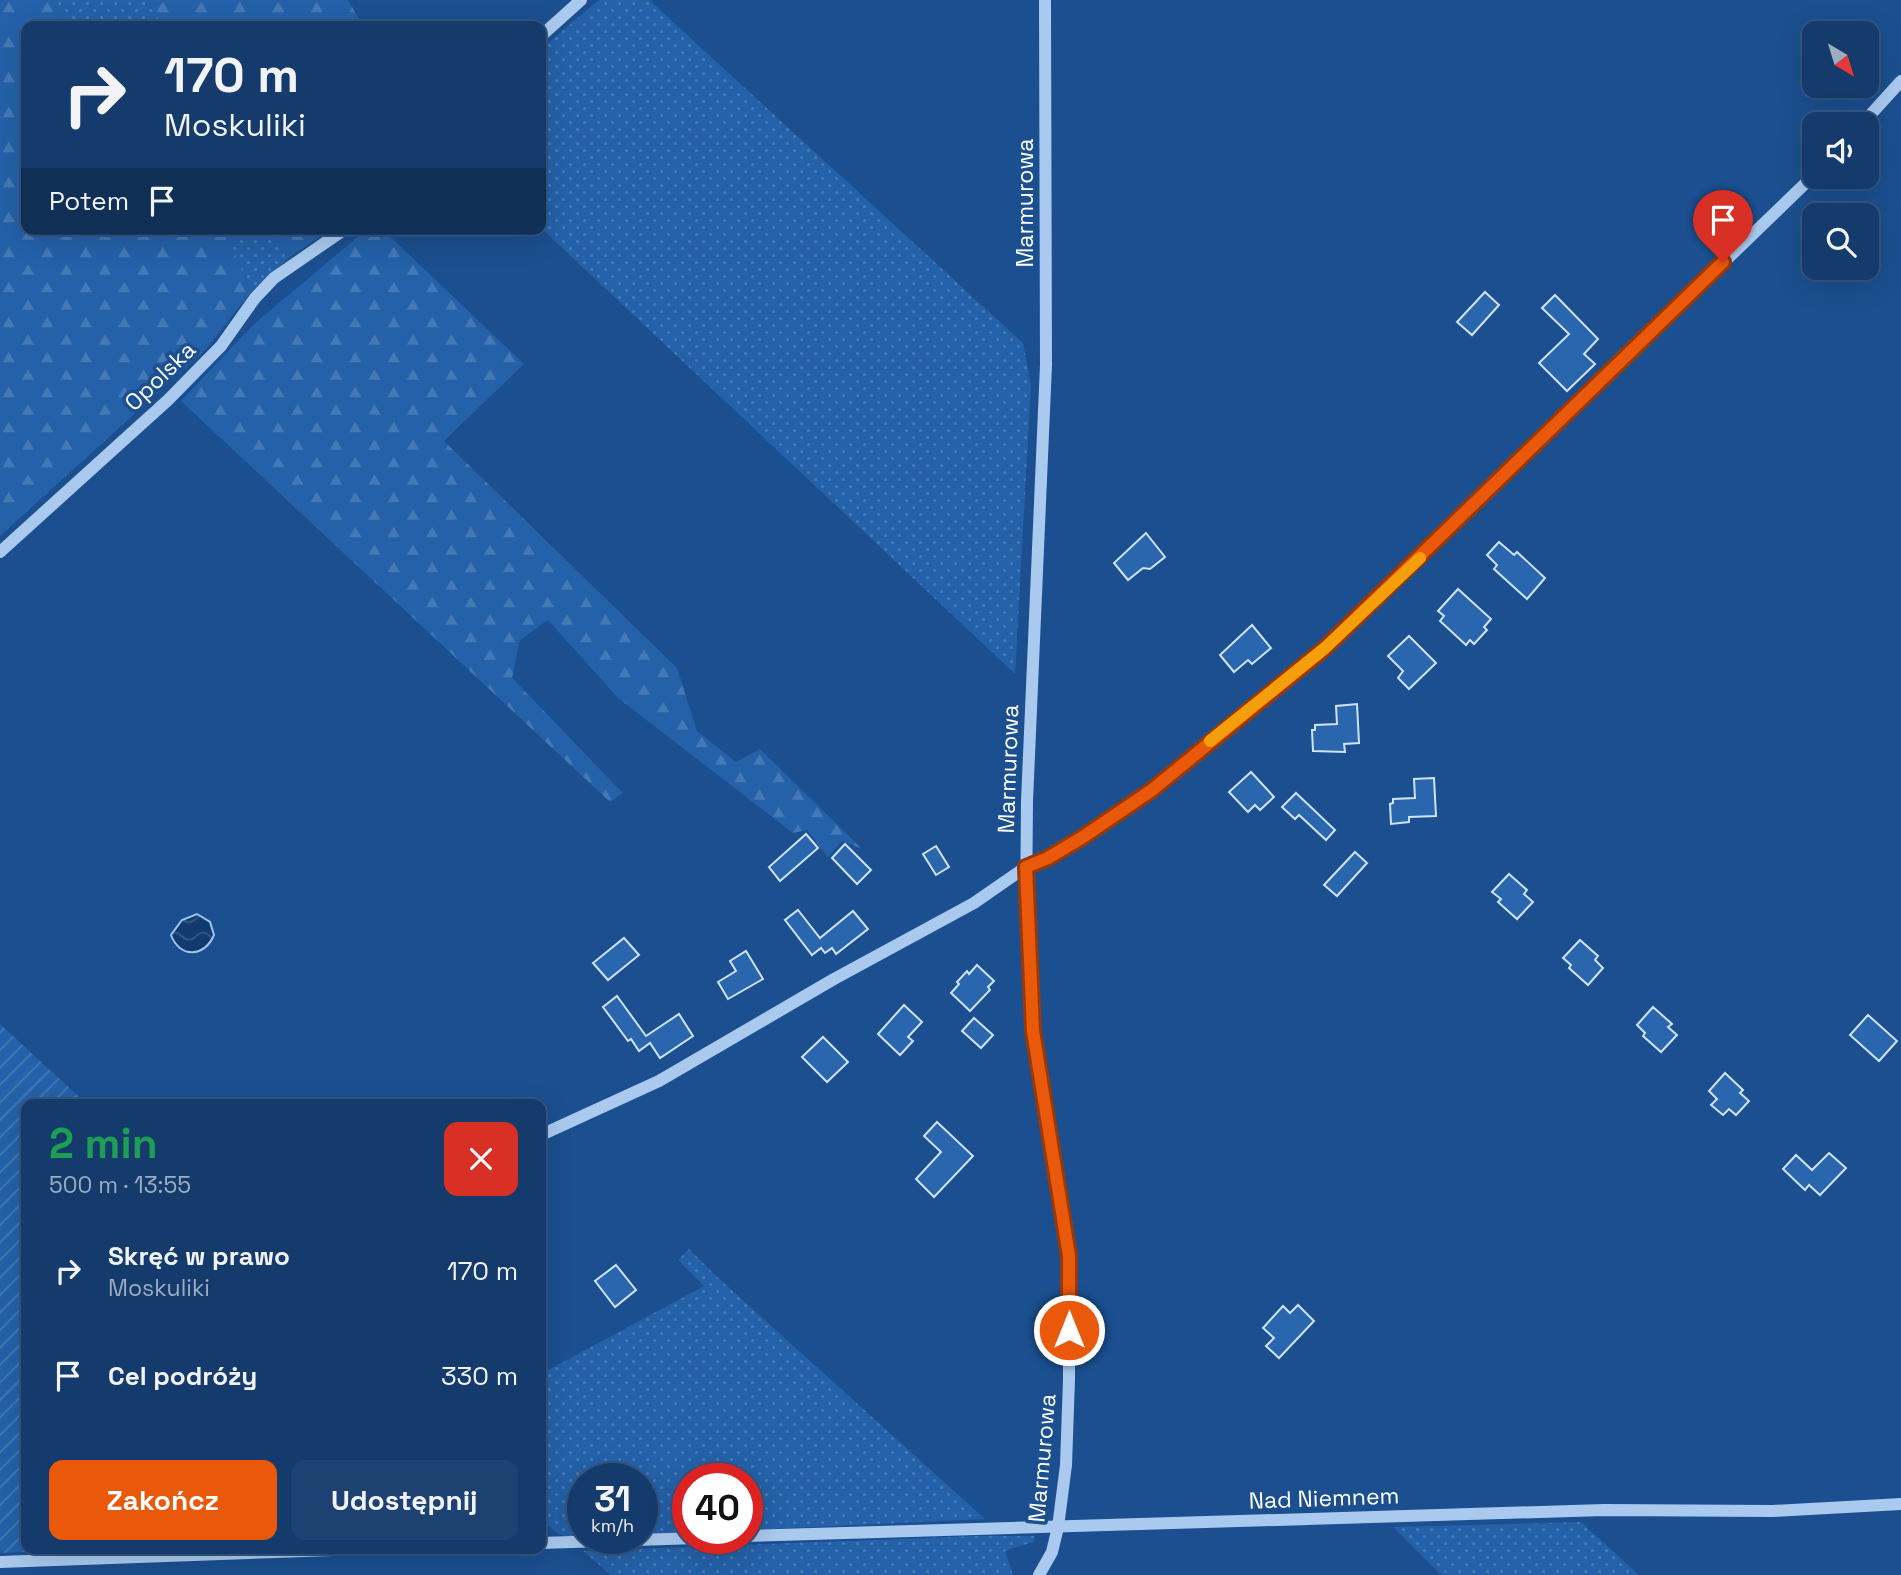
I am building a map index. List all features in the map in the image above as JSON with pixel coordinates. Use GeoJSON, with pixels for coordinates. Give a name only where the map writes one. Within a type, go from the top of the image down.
{"type":"FeatureCollection","features":[{"type":"Feature","properties":{"kind":"street"},"geometry":{"type":"LineString","coordinates":[[546,32],[581,0]]}},
{"type":"Feature","properties":{"kind":"street","name":"Marmurowa"},"geometry":{"type":"LineString","coordinates":[[1039,1575],[1052,1552],[1058,1527],[1066,1465],[1069,1379],[1069,1256],[1033,1031],[1026,867],[1046,365],[1045,0]]}},
{"type":"Feature","properties":{"kind":"street"},"geometry":{"type":"LineString","coordinates":[[1873,112],[1901,81]]}},
{"type":"Feature","properties":{"kind":"street"},"geometry":{"type":"LineString","coordinates":[[546,1133],[659,1081],[834,979],[974,903],[1026,867],[1048,858],[1083,837],[1152,790],[1325,648],[1802,187]]}},
{"type":"Feature","properties":{"kind":"street","name":"Opolska"},"geometry":{"type":"LineString","coordinates":[[0,552],[168,400],[221,346],[255,298],[274,278],[336,235]]}},
{"type":"Feature","properties":{"kind":"street","name":"Nad Niemnem"},"geometry":{"type":"LineString","coordinates":[[763,1536],[1604,1510],[1773,1511],[1901,1504]]}},
{"type":"Feature","properties":{"kind":"street"},"geometry":{"type":"LineString","coordinates":[[546,1543],[672,1539]]}},
{"type":"Feature","properties":{"kind":"street"},"geometry":{"type":"LineString","coordinates":[[0,1562],[223,1554]]}},
{"type":"Feature","properties":{"kind":"green space"},"geometry":{"type":"Polygon","coordinates":[[[0,0],[52,0],[65,21],[21,21],[21,235],[227,235],[251,292],[207,348],[0,536],[0,0]]]}},
{"type":"Feature","properties":{"kind":"green space"},"geometry":{"type":"Polygon","coordinates":[[[52,0],[148,0],[159,21],[65,21],[52,0]]]}},
{"type":"Feature","properties":{"kind":"green space"},"geometry":{"type":"Polygon","coordinates":[[[148,0],[348,0],[360,21],[159,21],[148,0]]]}},
{"type":"Feature","properties":{"kind":"green space"},"geometry":{"type":"Polygon","coordinates":[[[599,0],[649,0],[1023,343],[1031,386],[1015,674],[546,233],[546,45],[599,0]]]}},
{"type":"Feature","properties":{"kind":"green space"},"geometry":{"type":"Polygon","coordinates":[[[227,235],[278,235],[290,257],[251,292],[227,235]]]}},
{"type":"Feature","properties":{"kind":"green space"},"geometry":{"type":"Polygon","coordinates":[[[278,235],[322,235],[290,257],[278,235]]]}},
{"type":"Feature","properties":{"kind":"green space"},"geometry":{"type":"Polygon","coordinates":[[[360,235],[388,235],[524,364],[444,441],[677,668],[697,731],[736,762],[760,749],[862,849],[842,841],[828,857],[807,830],[793,833],[618,698],[548,620],[520,640],[512,678],[623,793],[610,802],[181,401],[252,326],[360,235]]]}},
{"type":"Feature","properties":{"kind":"green space"},"geometry":{"type":"Polygon","coordinates":[[[0,1024],[82,1099],[21,1099],[21,1552],[0,1553],[0,1024]]]}},
{"type":"Feature","properties":{"kind":"green space"},"geometry":{"type":"Polygon","coordinates":[[[689,1249],[985,1519],[763,1529],[763,1463],[672,1463],[672,1533],[658,1533],[658,1463],[567,1463],[567,1537],[555,1532],[546,1524],[546,1371],[704,1286],[678,1260],[689,1249]]]}},
{"type":"Feature","properties":{"kind":"green space"},"geometry":{"type":"Polygon","coordinates":[[[1581,1522],[1639,1575],[1441,1575],[1393,1527],[1581,1522]]]}},
{"type":"Feature","properties":{"kind":"green space"},"geometry":{"type":"Polygon","coordinates":[[[1035,1536],[1033,1542],[1005,1551],[1013,1575],[611,1575],[586,1554],[658,1554],[658,1548],[672,1548],[672,1554],[763,1554],[763,1544],[1035,1536]]]}},
{"type":"Feature","properties":{"kind":"water"},"geometry":{"type":"Polygon","coordinates":[[[197,914],[210,922],[214,935],[205,948],[186,951],[175,943],[171,935],[182,920],[197,914]]]}},
{"type":"Feature","properties":{"kind":"building"},"geometry":{"type":"Polygon","coordinates":[[[1485,292],[1499,305],[1472,335],[1457,322],[1485,292]]]}},
{"type":"Feature","properties":{"kind":"building"},"geometry":{"type":"Polygon","coordinates":[[[1555,295],[1598,339],[1584,354],[1595,364],[1567,391],[1539,363],[1569,334],[1542,308],[1555,295]]]}},
{"type":"Feature","properties":{"kind":"building"},"geometry":{"type":"Polygon","coordinates":[[[1146,533],[1165,557],[1150,569],[1143,568],[1128,580],[1114,563],[1146,533]]]}},
{"type":"Feature","properties":{"kind":"building"},"geometry":{"type":"Polygon","coordinates":[[[1499,542],[1514,555],[1517,552],[1545,578],[1527,599],[1494,569],[1497,565],[1487,555],[1499,542]]]}},
{"type":"Feature","properties":{"kind":"building"},"geometry":{"type":"Polygon","coordinates":[[[1458,589],[1491,619],[1484,627],[1487,630],[1474,644],[1470,640],[1466,645],[1440,621],[1444,616],[1438,611],[1458,589]]]}},
{"type":"Feature","properties":{"kind":"building"},"geometry":{"type":"Polygon","coordinates":[[[1252,625],[1271,648],[1252,664],[1248,660],[1234,672],[1220,655],[1252,625]]]}},
{"type":"Feature","properties":{"kind":"building"},"geometry":{"type":"Polygon","coordinates":[[[1409,636],[1436,663],[1409,689],[1398,678],[1403,671],[1388,656],[1409,636]]]}},
{"type":"Feature","properties":{"kind":"building"},"geometry":{"type":"Polygon","coordinates":[[[1357,704],[1359,743],[1344,744],[1345,752],[1313,751],[1312,730],[1315,730],[1315,725],[1337,724],[1336,706],[1357,704]]]}},
{"type":"Feature","properties":{"kind":"building"},"geometry":{"type":"Polygon","coordinates":[[[1251,772],[1274,797],[1260,810],[1255,805],[1248,812],[1229,792],[1251,772]]]}},
{"type":"Feature","properties":{"kind":"building"},"geometry":{"type":"Polygon","coordinates":[[[1434,778],[1436,816],[1409,817],[1409,822],[1391,824],[1390,804],[1393,799],[1415,798],[1414,779],[1434,778]]]}},
{"type":"Feature","properties":{"kind":"building"},"geometry":{"type":"Polygon","coordinates":[[[1296,793],[1335,830],[1326,840],[1299,815],[1295,819],[1282,807],[1296,793]]]}},
{"type":"Feature","properties":{"kind":"building"},"geometry":{"type":"Polygon","coordinates":[[[806,834],[818,848],[780,881],[769,867],[806,834]]]}},
{"type":"Feature","properties":{"kind":"building"},"geometry":{"type":"Polygon","coordinates":[[[845,844],[871,870],[857,884],[832,858],[845,844]]]}},
{"type":"Feature","properties":{"kind":"building"},"geometry":{"type":"Polygon","coordinates":[[[936,846],[949,867],[936,875],[923,854],[936,846]]]}},
{"type":"Feature","properties":{"kind":"building"},"geometry":{"type":"Polygon","coordinates":[[[1355,852],[1367,863],[1337,896],[1324,885],[1355,852]]]}},
{"type":"Feature","properties":{"kind":"building"},"geometry":{"type":"Polygon","coordinates":[[[1509,874],[1527,890],[1524,894],[1533,902],[1517,919],[1498,902],[1501,899],[1492,892],[1509,874]]]}},
{"type":"Feature","properties":{"kind":"building"},"geometry":{"type":"Polygon","coordinates":[[[798,910],[820,938],[853,911],[868,929],[836,954],[832,948],[825,953],[821,948],[812,955],[785,920],[798,910]]]}},
{"type":"Feature","properties":{"kind":"building"},"geometry":{"type":"Polygon","coordinates":[[[624,938],[639,955],[608,980],[593,963],[624,938]]]}},
{"type":"Feature","properties":{"kind":"building"},"geometry":{"type":"Polygon","coordinates":[[[1580,940],[1598,956],[1595,960],[1603,968],[1588,985],[1569,968],[1571,965],[1563,958],[1580,940]]]}},
{"type":"Feature","properties":{"kind":"building"},"geometry":{"type":"Polygon","coordinates":[[[746,951],[763,979],[728,999],[718,982],[736,971],[730,961],[746,951]]]}},
{"type":"Feature","properties":{"kind":"building"},"geometry":{"type":"Polygon","coordinates":[[[977,965],[994,981],[988,987],[990,990],[970,1011],[951,993],[967,971],[969,974],[977,965]]]}},
{"type":"Feature","properties":{"kind":"building"},"geometry":{"type":"Polygon","coordinates":[[[617,996],[646,1036],[679,1014],[693,1036],[660,1058],[650,1043],[639,1051],[631,1039],[628,1041],[603,1007],[617,996]]]}},
{"type":"Feature","properties":{"kind":"building"},"geometry":{"type":"Polygon","coordinates":[[[904,1005],[922,1022],[908,1037],[913,1041],[900,1055],[878,1034],[904,1005]]]}},
{"type":"Feature","properties":{"kind":"building"},"geometry":{"type":"Polygon","coordinates":[[[1653,1007],[1672,1024],[1668,1027],[1677,1035],[1661,1052],[1643,1036],[1645,1033],[1637,1025],[1653,1007]]]}},
{"type":"Feature","properties":{"kind":"building"},"geometry":{"type":"Polygon","coordinates":[[[1868,1015],[1897,1041],[1879,1061],[1850,1035],[1868,1015]]]}},
{"type":"Feature","properties":{"kind":"building"},"geometry":{"type":"Polygon","coordinates":[[[974,1018],[993,1035],[981,1048],[962,1031],[974,1018]]]}},
{"type":"Feature","properties":{"kind":"building"},"geometry":{"type":"Polygon","coordinates":[[[823,1037],[848,1062],[827,1082],[802,1057],[823,1037]]]}},
{"type":"Feature","properties":{"kind":"building"},"geometry":{"type":"Polygon","coordinates":[[[1725,1073],[1743,1090],[1740,1093],[1749,1101],[1736,1115],[1729,1109],[1723,1115],[1711,1105],[1717,1099],[1709,1091],[1725,1073]]]}},
{"type":"Feature","properties":{"kind":"building"},"geometry":{"type":"Polygon","coordinates":[[[937,1122],[973,1156],[934,1197],[916,1179],[941,1152],[924,1136],[937,1122]]]}},
{"type":"Feature","properties":{"kind":"building"},"geometry":{"type":"Polygon","coordinates":[[[1829,1153],[1846,1168],[1820,1195],[1809,1185],[1805,1190],[1783,1169],[1796,1155],[1812,1170],[1829,1153]]]}},
{"type":"Feature","properties":{"kind":"building"},"geometry":{"type":"Polygon","coordinates":[[[616,1265],[636,1290],[615,1307],[595,1281],[616,1265]]]}},
{"type":"Feature","properties":{"kind":"building"},"geometry":{"type":"Polygon","coordinates":[[[1298,1305],[1314,1321],[1279,1358],[1266,1346],[1274,1338],[1263,1328],[1283,1306],[1290,1313],[1298,1305]]]}},
{"type":"Feature","properties":{"kind":"slow traffic"},"geometry":{"type":"LineString","coordinates":[[1210,741],[1325,648],[1420,558]]}},
{"type":"Feature","properties":{"kind":"route"},"geometry":{"type":"LineString","coordinates":[[1069,1330],[1069,1256],[1033,1031],[1026,867],[1048,858],[1083,837],[1152,790],[1325,648],[1723,262]]}}]}
